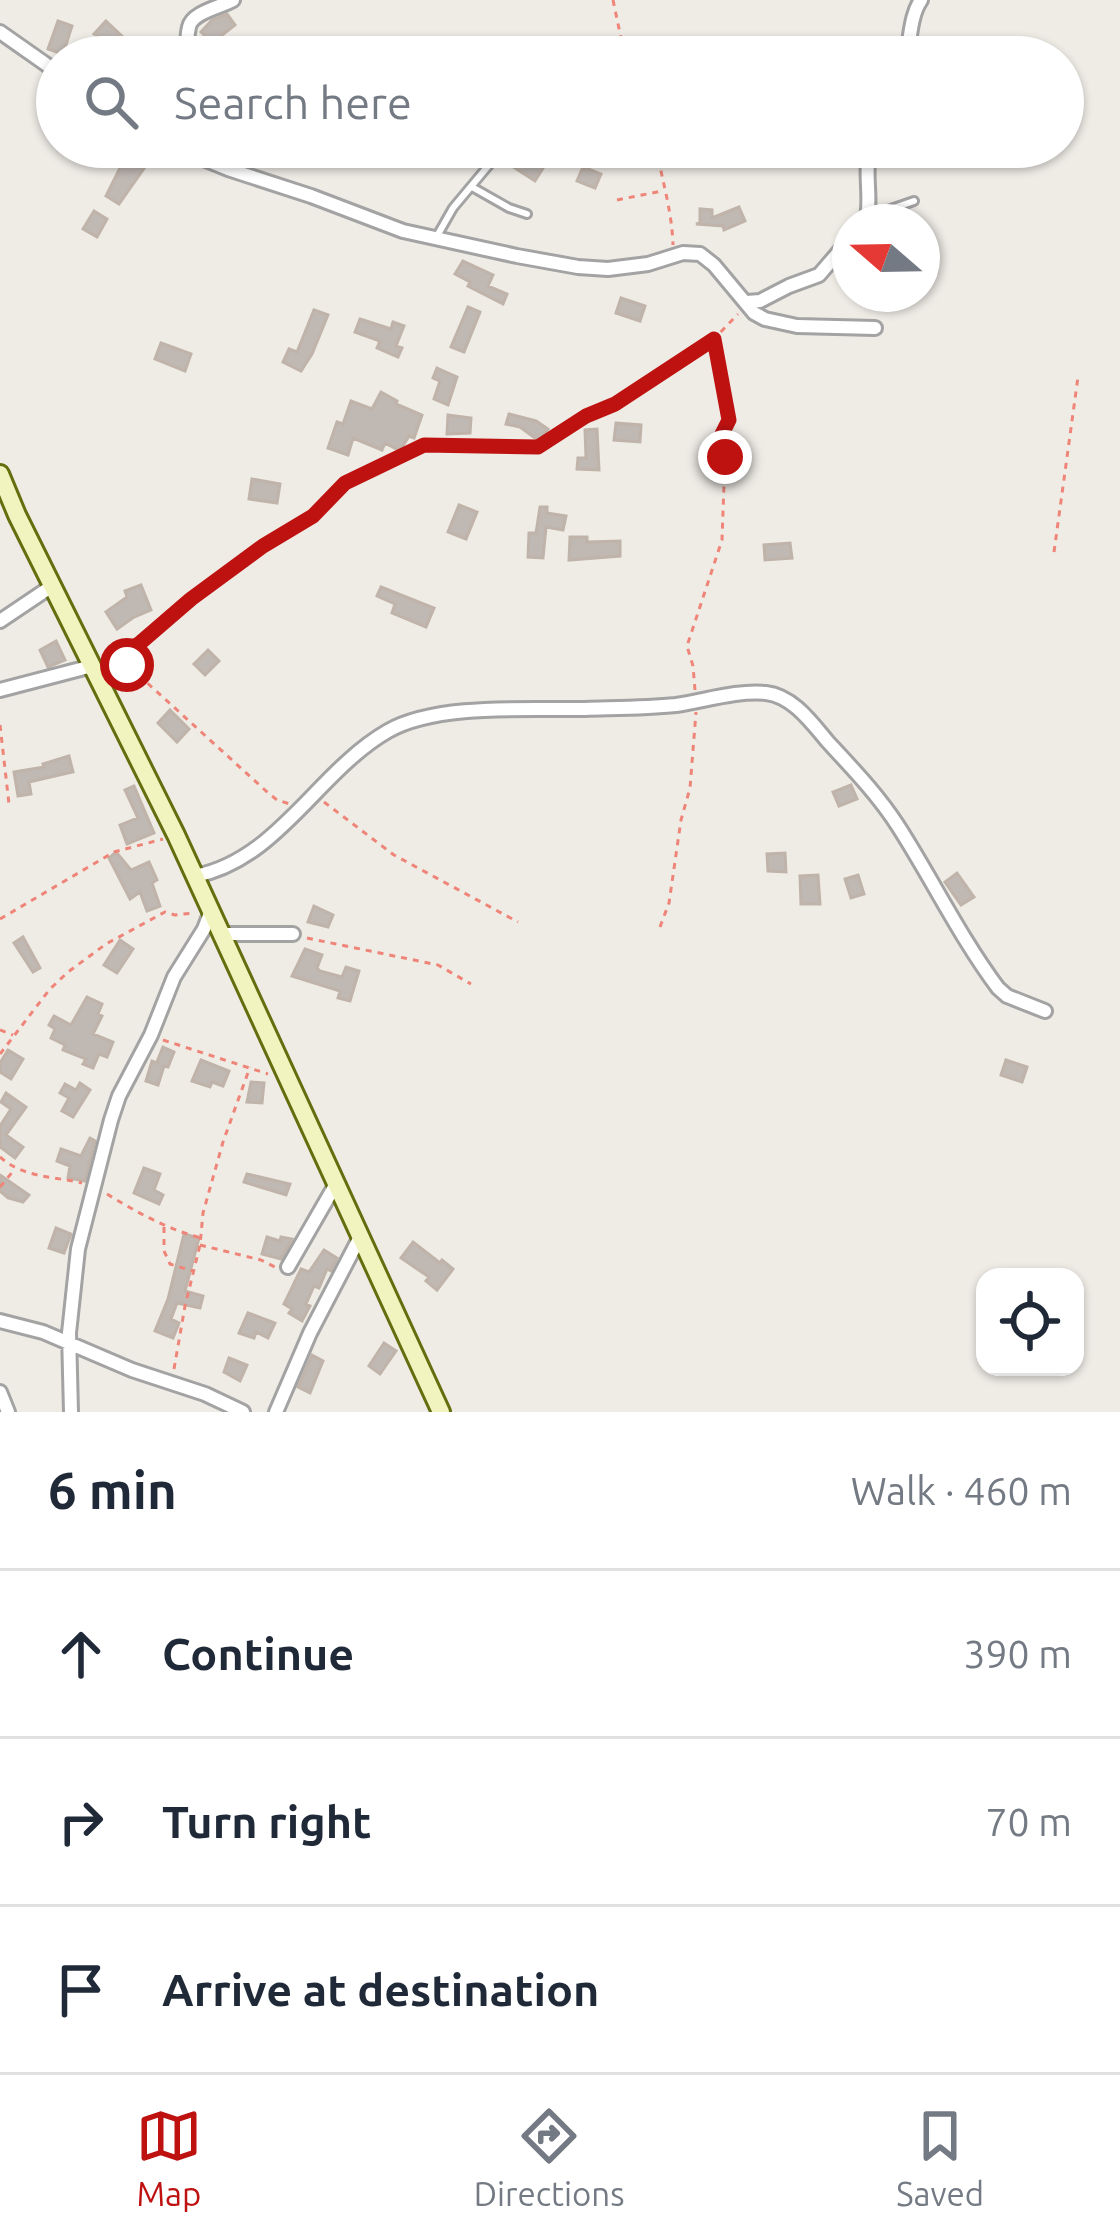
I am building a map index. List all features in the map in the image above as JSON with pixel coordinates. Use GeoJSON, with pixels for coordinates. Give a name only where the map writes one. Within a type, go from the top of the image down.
{"type":"FeatureCollection","features":[{"type":"Feature","properties":{"kind":"street"},"geometry":{"type":"LineString","coordinates":[[190,36],[193,17],[233,0]]}},
{"type":"Feature","properties":{"kind":"street"},"geometry":{"type":"LineString","coordinates":[[912,36],[913,14],[921,0]]}},
{"type":"Feature","properties":{"kind":"street"},"geometry":{"type":"LineString","coordinates":[[0,32],[36,57]]}},
{"type":"Feature","properties":{"kind":"street"},"geometry":{"type":"LineString","coordinates":[[223,168],[403,231],[578,267],[629,267],[692,253],[708,258],[730,287],[765,319],[779,324],[875,328]]}},
{"type":"Feature","properties":{"kind":"street"},"geometry":{"type":"LineString","coordinates":[[867,168],[867,204]]}},
{"type":"Feature","properties":{"kind":"street"},"geometry":{"type":"LineString","coordinates":[[748,305],[819,275],[832,260]]}},
{"type":"Feature","properties":{"kind":"street"},"geometry":{"type":"LineString","coordinates":[[0,474],[176,835],[441,1412]]}},
{"type":"Feature","properties":{"kind":"street"},"geometry":{"type":"LineString","coordinates":[[0,621],[52,586]]}},
{"type":"Feature","properties":{"kind":"street"},"geometry":{"type":"LineString","coordinates":[[0,691],[92,666]]}},
{"type":"Feature","properties":{"kind":"street"},"geometry":{"type":"LineString","coordinates":[[195,876],[235,862],[281,828],[362,750],[408,722],[458,712],[632,707],[763,692],[787,700],[802,712],[874,792],[998,988],[1045,1011]]}},
{"type":"Feature","properties":{"kind":"street"},"geometry":{"type":"LineString","coordinates":[[71,1412],[70,1344],[84,1220],[119,1096],[174,977],[211,911]]}},
{"type":"Feature","properties":{"kind":"street"},"geometry":{"type":"LineString","coordinates":[[222,934],[293,934]]}},
{"type":"Feature","properties":{"kind":"street"},"geometry":{"type":"LineString","coordinates":[[288,1267],[337,1182]]}},
{"type":"Feature","properties":{"kind":"street"},"geometry":{"type":"LineString","coordinates":[[276,1412],[316,1319],[361,1235]]}},
{"type":"Feature","properties":{"kind":"street"},"geometry":{"type":"LineString","coordinates":[[0,1321],[44,1333],[243,1412]]}},
{"type":"Feature","properties":{"kind":"street"},"geometry":{"type":"LineString","coordinates":[[0,1392],[8,1412]]}},
{"type":"Feature","properties":{"kind":"lane"},"geometry":{"type":"LineString","coordinates":[[436,239],[453,208],[487,168]]}},
{"type":"Feature","properties":{"kind":"lane"},"geometry":{"type":"LineString","coordinates":[[472,187],[527,214]]}},
{"type":"Feature","properties":{"kind":"lane"},"geometry":{"type":"LineString","coordinates":[[906,204],[914,201]]}},
{"type":"Feature","properties":{"kind":"path"},"geometry":{"type":"LineString","coordinates":[[613,0],[621,36]]}},
{"type":"Feature","properties":{"kind":"path"},"geometry":{"type":"LineString","coordinates":[[660,168],[670,204],[671,256]]}},
{"type":"Feature","properties":{"kind":"path"},"geometry":{"type":"LineString","coordinates":[[617,200],[664,190]]}},
{"type":"Feature","properties":{"kind":"path"},"geometry":{"type":"LineString","coordinates":[[92,666],[140,643],[263,546],[313,516],[345,483],[424,445],[538,447],[586,416],[615,404],[714,339],[748,305]]}},
{"type":"Feature","properties":{"kind":"path"},"geometry":{"type":"LineString","coordinates":[[660,928],[690,788],[695,702],[687,646],[722,540],[725,457],[721,436],[729,420],[714,339]]}},
{"type":"Feature","properties":{"kind":"path"},"geometry":{"type":"LineString","coordinates":[[1054,553],[1078,377]]}},
{"type":"Feature","properties":{"kind":"path"},"geometry":{"type":"LineString","coordinates":[[119,657],[287,805],[324,802],[394,855],[518,922]]}},
{"type":"Feature","properties":{"kind":"path"},"geometry":{"type":"LineString","coordinates":[[0,725],[9,804]]}},
{"type":"Feature","properties":{"kind":"path"},"geometry":{"type":"LineString","coordinates":[[0,920],[114,852],[176,835]]}},
{"type":"Feature","properties":{"kind":"path"},"geometry":{"type":"LineString","coordinates":[[0,1054],[68,972],[106,944],[165,912],[211,911]]}},
{"type":"Feature","properties":{"kind":"path"},"geometry":{"type":"LineString","coordinates":[[293,934],[438,965],[471,984]]}},
{"type":"Feature","properties":{"kind":"path"},"geometry":{"type":"LineString","coordinates":[[0,1030],[13,1035]]}},
{"type":"Feature","properties":{"kind":"path"},"geometry":{"type":"LineString","coordinates":[[151,1035],[290,1082]]}},
{"type":"Feature","properties":{"kind":"path"},"geometry":{"type":"LineString","coordinates":[[170,1382],[203,1213],[250,1066]]}},
{"type":"Feature","properties":{"kind":"path"},"geometry":{"type":"LineString","coordinates":[[0,1187],[15,1169]]}},
{"type":"Feature","properties":{"kind":"path"},"geometry":{"type":"LineString","coordinates":[[164,1225],[164,1251],[170,1264],[194,1272]]}},
{"type":"Feature","properties":{"kind":"path"},"geometry":{"type":"LineString","coordinates":[[200,1245],[279,1269],[288,1267]]}},
{"type":"Feature","properties":{"kind":"building"},"geometry":{"type":"Polygon","coordinates":[[[227,14],[235,25],[221,36],[205,36],[201,32],[212,20],[227,14]]]}},
{"type":"Feature","properties":{"kind":"building"},"geometry":{"type":"Polygon","coordinates":[[[58,21],[72,26],[69,36],[53,36],[58,21]]]}},
{"type":"Feature","properties":{"kind":"building"},"geometry":{"type":"Polygon","coordinates":[[[106,21],[122,36],[97,36],[94,34],[106,21]]]}},
{"type":"Feature","properties":{"kind":"building"},"geometry":{"type":"Polygon","coordinates":[[[120,168],[144,168],[119,204],[106,196],[120,168]]]}},
{"type":"Feature","properties":{"kind":"building"},"geometry":{"type":"Polygon","coordinates":[[[515,168],[543,168],[535,181],[515,168]]]}},
{"type":"Feature","properties":{"kind":"building"},"geometry":{"type":"Polygon","coordinates":[[[583,168],[601,174],[595,188],[577,181],[583,168]]]}},
{"type":"Feature","properties":{"kind":"building"},"geometry":{"type":"Polygon","coordinates":[[[739,207],[745,221],[724,230],[723,226],[696,224],[700,223],[700,209],[712,210],[712,218],[739,207]]]}},
{"type":"Feature","properties":{"kind":"building"},"geometry":{"type":"Polygon","coordinates":[[[94,211],[107,219],[97,237],[83,229],[94,211]]]}},
{"type":"Feature","properties":{"kind":"building"},"geometry":{"type":"Polygon","coordinates":[[[463,261],[493,275],[488,286],[507,294],[503,304],[455,274],[463,261]]]}},
{"type":"Feature","properties":{"kind":"building"},"geometry":{"type":"Polygon","coordinates":[[[621,298],[645,306],[640,321],[616,313],[621,298]]]}},
{"type":"Feature","properties":{"kind":"building"},"geometry":{"type":"Polygon","coordinates":[[[468,307],[480,312],[464,352],[451,347],[468,307]]]}},
{"type":"Feature","properties":{"kind":"building"},"geometry":{"type":"Polygon","coordinates":[[[314,310],[328,315],[301,371],[283,362],[289,349],[297,352],[314,310]]]}},
{"type":"Feature","properties":{"kind":"building"},"geometry":{"type":"Polygon","coordinates":[[[360,319],[391,329],[393,322],[404,326],[396,346],[402,348],[398,357],[377,348],[380,341],[355,332],[360,319]]]}},
{"type":"Feature","properties":{"kind":"building"},"geometry":{"type":"Polygon","coordinates":[[[161,343],[191,354],[185,371],[155,359],[161,343]]]}},
{"type":"Feature","properties":{"kind":"building"},"geometry":{"type":"Polygon","coordinates":[[[437,368],[457,377],[448,405],[434,399],[440,381],[433,378],[437,368]]]}},
{"type":"Feature","properties":{"kind":"building"},"geometry":{"type":"Polygon","coordinates":[[[381,392],[422,415],[414,438],[409,436],[400,451],[385,443],[382,450],[353,438],[348,455],[328,448],[351,401],[372,409],[381,392]]]}},
{"type":"Feature","properties":{"kind":"building"},"geometry":{"type":"Polygon","coordinates":[[[509,414],[548,429],[539,441],[520,427],[506,424],[509,414]]]}},
{"type":"Feature","properties":{"kind":"building"},"geometry":{"type":"Polygon","coordinates":[[[448,415],[471,418],[470,433],[447,434],[448,415]]]}},
{"type":"Feature","properties":{"kind":"building"},"geometry":{"type":"Polygon","coordinates":[[[616,423],[641,425],[640,442],[614,440],[616,423]]]}},
{"type":"Feature","properties":{"kind":"building"},"geometry":{"type":"Polygon","coordinates":[[[597,429],[599,470],[577,469],[578,458],[586,458],[585,430],[597,429]]]}},
{"type":"Feature","properties":{"kind":"building"},"geometry":{"type":"Polygon","coordinates":[[[252,479],[280,484],[277,503],[249,499],[252,479]]]}},
{"type":"Feature","properties":{"kind":"building"},"geometry":{"type":"Polygon","coordinates":[[[459,505],[477,512],[466,539],[448,532],[459,505]]]}},
{"type":"Feature","properties":{"kind":"building"},"geometry":{"type":"Polygon","coordinates":[[[540,507],[566,516],[563,530],[546,527],[543,558],[528,557],[529,533],[536,533],[540,507]]]}},
{"type":"Feature","properties":{"kind":"building"},"geometry":{"type":"Polygon","coordinates":[[[570,537],[587,537],[587,542],[620,541],[620,556],[569,560],[570,537]]]}},
{"type":"Feature","properties":{"kind":"building"},"geometry":{"type":"Polygon","coordinates":[[[790,543],[792,558],[765,560],[764,545],[790,543]]]}},
{"type":"Feature","properties":{"kind":"building"},"geometry":{"type":"Polygon","coordinates":[[[141,585],[151,610],[117,629],[106,612],[127,597],[125,591],[141,585]]]}},
{"type":"Feature","properties":{"kind":"building"},"geometry":{"type":"Polygon","coordinates":[[[381,587],[434,608],[426,627],[392,613],[395,604],[377,596],[381,587]]]}},
{"type":"Feature","properties":{"kind":"building"},"geometry":{"type":"Polygon","coordinates":[[[56,641],[65,660],[48,667],[40,650],[56,641]]]}},
{"type":"Feature","properties":{"kind":"building"},"geometry":{"type":"Polygon","coordinates":[[[208,650],[219,661],[205,675],[194,664],[208,650]]]}},
{"type":"Feature","properties":{"kind":"building"},"geometry":{"type":"Polygon","coordinates":[[[170,710],[189,729],[177,742],[158,723],[170,710]]]}},
{"type":"Feature","properties":{"kind":"building"},"geometry":{"type":"Polygon","coordinates":[[[69,756],[73,772],[29,782],[31,794],[18,796],[14,772],[69,756]]]}},
{"type":"Feature","properties":{"kind":"building"},"geometry":{"type":"Polygon","coordinates":[[[851,785],[857,799],[839,806],[833,792],[851,785]]]}},
{"type":"Feature","properties":{"kind":"building"},"geometry":{"type":"Polygon","coordinates":[[[134,786],[154,833],[127,844],[120,825],[138,818],[125,790],[134,786]]]}},
{"type":"Feature","properties":{"kind":"building"},"geometry":{"type":"Polygon","coordinates":[[[116,852],[131,870],[149,862],[160,906],[147,911],[140,892],[130,899],[109,858],[116,852]]]}},
{"type":"Feature","properties":{"kind":"building"},"geometry":{"type":"Polygon","coordinates":[[[785,853],[786,872],[768,871],[767,854],[785,853]]]}},
{"type":"Feature","properties":{"kind":"building"},"geometry":{"type":"Polygon","coordinates":[[[957,873],[974,897],[961,905],[945,882],[957,873]]]}},
{"type":"Feature","properties":{"kind":"building"},"geometry":{"type":"Polygon","coordinates":[[[818,875],[820,904],[801,904],[800,876],[818,875]]]}},
{"type":"Feature","properties":{"kind":"building"},"geometry":{"type":"Polygon","coordinates":[[[858,875],[864,894],[851,898],[845,879],[858,875]]]}},
{"type":"Feature","properties":{"kind":"building"},"geometry":{"type":"Polygon","coordinates":[[[314,906],[333,915],[328,927],[308,922],[314,906]]]}},
{"type":"Feature","properties":{"kind":"building"},"geometry":{"type":"Polygon","coordinates":[[[23,937],[40,968],[33,972],[14,943],[23,937]]]}},
{"type":"Feature","properties":{"kind":"building"},"geometry":{"type":"Polygon","coordinates":[[[120,940],[133,949],[117,973],[104,965],[120,940]]]}},
{"type":"Feature","properties":{"kind":"building"},"geometry":{"type":"Polygon","coordinates":[[[305,949],[322,955],[320,971],[342,977],[346,967],[359,971],[350,1001],[338,998],[340,991],[292,976],[305,949]]]}},
{"type":"Feature","properties":{"kind":"building"},"geometry":{"type":"Polygon","coordinates":[[[87,997],[102,1004],[93,1034],[113,1042],[107,1057],[99,1054],[93,1068],[83,1064],[86,1059],[63,1050],[65,1045],[51,1038],[55,1029],[49,1025],[54,1016],[71,1025],[87,997]]]}},
{"type":"Feature","properties":{"kind":"building"},"geometry":{"type":"Polygon","coordinates":[[[163,1047],[174,1052],[158,1085],[146,1081],[152,1061],[159,1064],[163,1047]]]}},
{"type":"Feature","properties":{"kind":"building"},"geometry":{"type":"Polygon","coordinates":[[[8,1050],[23,1059],[11,1079],[0,1072],[8,1050]]]}},
{"type":"Feature","properties":{"kind":"building"},"geometry":{"type":"Polygon","coordinates":[[[201,1060],[229,1071],[223,1086],[192,1081],[201,1060]]]}},
{"type":"Feature","properties":{"kind":"building"},"geometry":{"type":"Polygon","coordinates":[[[1006,1060],[1027,1067],[1022,1082],[1001,1075],[1006,1060]]]}},
{"type":"Feature","properties":{"kind":"building"},"geometry":{"type":"Polygon","coordinates":[[[251,1082],[264,1083],[262,1103],[247,1102],[251,1082]]]}},
{"type":"Feature","properties":{"kind":"building"},"geometry":{"type":"Polygon","coordinates":[[[80,1083],[90,1090],[73,1117],[62,1111],[69,1098],[60,1093],[65,1084],[76,1090],[80,1083]]]}},
{"type":"Feature","properties":{"kind":"building"},"geometry":{"type":"Polygon","coordinates":[[[6,1093],[26,1107],[6,1135],[23,1147],[15,1158],[0,1147],[0,1126],[11,1109],[1,1102],[6,1093]]]}},
{"type":"Feature","properties":{"kind":"building"},"geometry":{"type":"Polygon","coordinates":[[[90,1138],[95,1141],[85,1181],[68,1178],[70,1166],[57,1161],[61,1149],[81,1156],[90,1138]]]}},
{"type":"Feature","properties":{"kind":"building"},"geometry":{"type":"Polygon","coordinates":[[[144,1168],[160,1174],[154,1190],[163,1195],[159,1204],[134,1193],[144,1168]]]}},
{"type":"Feature","properties":{"kind":"building"},"geometry":{"type":"Polygon","coordinates":[[[247,1174],[290,1184],[286,1195],[244,1182],[247,1174]]]}},
{"type":"Feature","properties":{"kind":"building"},"geometry":{"type":"Polygon","coordinates":[[[0,1175],[29,1195],[23,1202],[0,1191],[0,1175]]]}},
{"type":"Feature","properties":{"kind":"building"},"geometry":{"type":"Polygon","coordinates":[[[56,1228],[71,1234],[64,1253],[49,1248],[56,1228]]]}},
{"type":"Feature","properties":{"kind":"building"},"geometry":{"type":"Polygon","coordinates":[[[184,1234],[199,1238],[185,1291],[203,1296],[200,1308],[177,1303],[171,1319],[179,1323],[173,1338],[155,1331],[184,1234]]]}},
{"type":"Feature","properties":{"kind":"building"},"geometry":{"type":"Polygon","coordinates":[[[267,1237],[292,1239],[281,1259],[262,1254],[267,1237]]]}},
{"type":"Feature","properties":{"kind":"building"},"geometry":{"type":"Polygon","coordinates":[[[413,1242],[453,1269],[437,1290],[426,1281],[429,1277],[401,1258],[413,1242]]]}},
{"type":"Feature","properties":{"kind":"building"},"geometry":{"type":"Polygon","coordinates":[[[324,1250],[337,1258],[319,1288],[314,1286],[302,1321],[284,1304],[301,1269],[309,1272],[324,1250]]]}},
{"type":"Feature","properties":{"kind":"building"},"geometry":{"type":"Polygon","coordinates":[[[248,1313],[275,1323],[268,1338],[256,1332],[254,1338],[239,1333],[248,1313]]]}},
{"type":"Feature","properties":{"kind":"building"},"geometry":{"type":"Polygon","coordinates":[[[384,1343],[396,1351],[380,1374],[369,1366],[384,1343]]]}},
{"type":"Feature","properties":{"kind":"building"},"geometry":{"type":"Polygon","coordinates":[[[312,1355],[323,1361],[310,1393],[298,1387],[312,1355]]]}},
{"type":"Feature","properties":{"kind":"building"},"geometry":{"type":"Polygon","coordinates":[[[229,1358],[247,1365],[240,1381],[224,1372],[229,1358]]]}},
{"type":"Feature","properties":{"kind":"route"},"geometry":{"type":"LineString","coordinates":[[127,665],[119,657],[263,546],[313,516],[345,483],[424,445],[538,447],[586,416],[615,404],[714,339],[729,420],[721,436],[725,457]]}}]}
